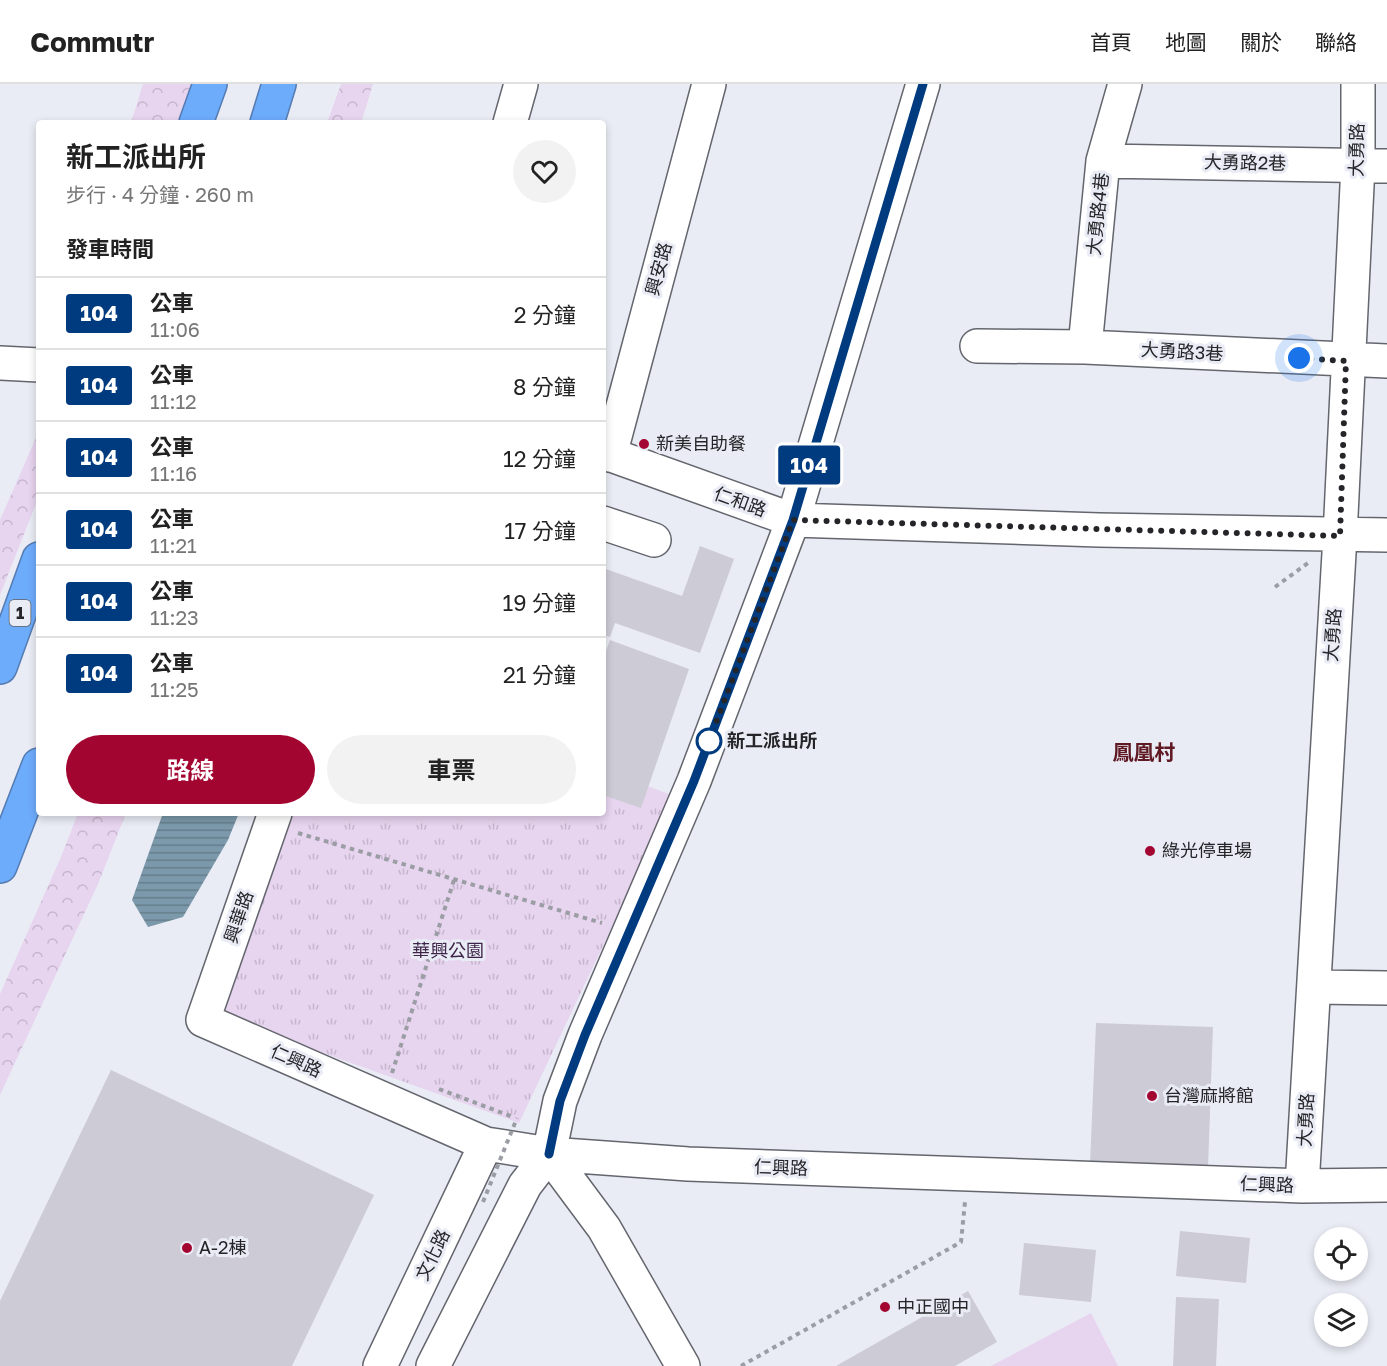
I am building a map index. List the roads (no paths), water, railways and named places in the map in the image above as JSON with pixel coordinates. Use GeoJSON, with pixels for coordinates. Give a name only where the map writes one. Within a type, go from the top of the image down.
{"type":"FeatureCollection","features":[{"type":"Feature","properties":{"kind":"highway"},"geometry":{"type":"LineString","coordinates":[[197,120],[210,84]]}},
{"type":"Feature","properties":{"kind":"highway"},"geometry":{"type":"LineString","coordinates":[[268,120],[279,84]]}},
{"type":"Feature","properties":{"kind":"highway","name":"1"},"geometry":{"type":"LineString","coordinates":[[0,667],[36,567]]}},
{"type":"Feature","properties":{"kind":"highway"},"geometry":{"type":"LineString","coordinates":[[0,867],[36,773]]}},
{"type":"Feature","properties":{"kind":"street"},"geometry":{"type":"LineString","coordinates":[[511,120],[521,84]]}},
{"type":"Feature","properties":{"kind":"street","name":"興安路"},"geometry":{"type":"LineString","coordinates":[[606,453],[709,84]]}},
{"type":"Feature","properties":{"kind":"street"},"geometry":{"type":"LineString","coordinates":[[433,1366],[525,1185],[549,1154],[560,1101],[585,1035],[694,781],[793,520],[923,84]]}},
{"type":"Feature","properties":{"kind":"street","name":"大勇路4巷"},"geometry":{"type":"LineString","coordinates":[[1085,347],[1103,161],[1125,84]]}},
{"type":"Feature","properties":{"kind":"street","name":"大勇路"},"geometry":{"type":"LineString","coordinates":[[1302,1186],[1314,987],[1328,546],[1346,361],[1372,165],[1358,84]]}},
{"type":"Feature","properties":{"kind":"street","name":"大勇路2巷"},"geometry":{"type":"LineString","coordinates":[[1103,161],[1372,165]]}},
{"type":"Feature","properties":{"kind":"street","name":"大勇路3巷"},"geometry":{"type":"LineString","coordinates":[[977,346],[1085,347],[1346,361],[1387,361]]}},
{"type":"Feature","properties":{"kind":"street"},"geometry":{"type":"LineString","coordinates":[[0,363],[36,365]]}},
{"type":"Feature","properties":{"kind":"street","name":"仁和路"},"geometry":{"type":"LineString","coordinates":[[606,453],[793,520],[1328,546],[1387,535]]}},
{"type":"Feature","properties":{"kind":"street"},"geometry":{"type":"LineString","coordinates":[[606,524],[654,540]]}},
{"type":"Feature","properties":{"kind":"street","name":"興華路"},"geometry":{"type":"LineString","coordinates":[[203,1020],[285,823]]}},
{"type":"Feature","properties":{"kind":"street"},"geometry":{"type":"LineString","coordinates":[[1314,987],[1387,988]]}},
{"type":"Feature","properties":{"kind":"street","name":"仁興路"},"geometry":{"type":"LineString","coordinates":[[203,1020],[486,1144],[549,1154],[688,1164],[1302,1186],[1387,1185]]}},
{"type":"Feature","properties":{"kind":"street","name":"文化路"},"geometry":{"type":"LineString","coordinates":[[380,1366],[486,1144]]}},
{"type":"Feature","properties":{"kind":"street"},"geometry":{"type":"LineString","coordinates":[[549,1154],[604,1228],[683,1366]]}},
{"type":"Feature","properties":{"kind":"water"},"geometry":{"type":"Polygon","coordinates":[[[162,816],[238,816],[228,840],[183,917],[148,927],[132,900],[162,816]]]}},
{"type":"Feature","properties":{"kind":"place","name":"新美自助餐"},"geometry":{"type":"Point","coordinates":[644,444]}},
{"type":"Feature","properties":{"kind":"place","name":"新工派出所"},"geometry":{"type":"Point","coordinates":[709,741]}},
{"type":"Feature","properties":{"kind":"place","name":"綠光停車場"},"geometry":{"type":"Point","coordinates":[1150,851]}},
{"type":"Feature","properties":{"kind":"place","name":"台灣麻將館"},"geometry":{"type":"Point","coordinates":[1152,1096]}},
{"type":"Feature","properties":{"kind":"place","name":"A-2棟"},"geometry":{"type":"Point","coordinates":[187,1248]}},
{"type":"Feature","properties":{"kind":"place","name":"中正國中"},"geometry":{"type":"Point","coordinates":[885,1307]}},
{"type":"Feature","properties":{"kind":"district","name":"鳳凰村"},"geometry":{"type":"Point","coordinates":[1144,753]}},
{"type":"Feature","properties":{"kind":"park label","name":"華興公園"},"geometry":{"type":"Point","coordinates":[448,951]}}]}
